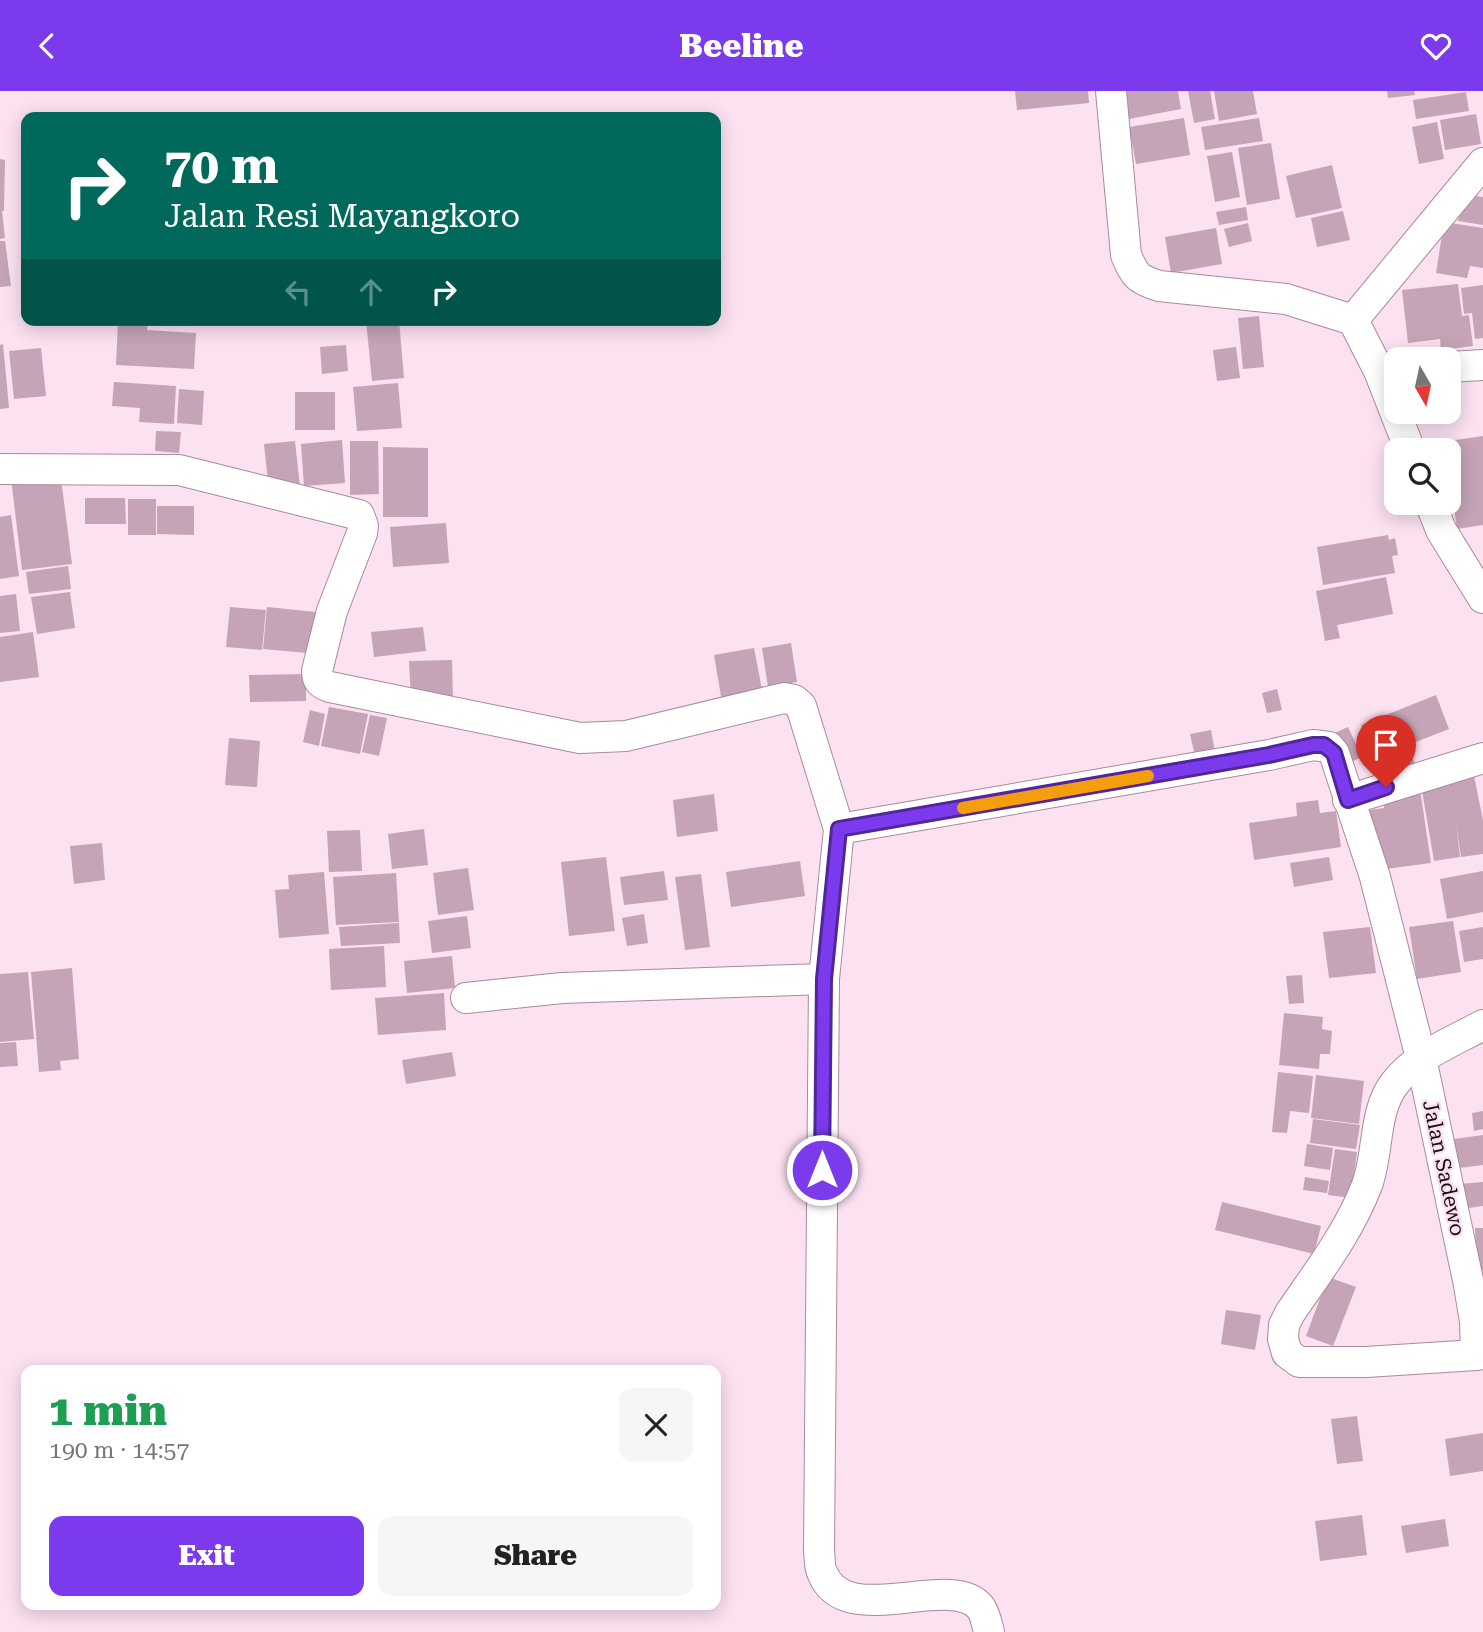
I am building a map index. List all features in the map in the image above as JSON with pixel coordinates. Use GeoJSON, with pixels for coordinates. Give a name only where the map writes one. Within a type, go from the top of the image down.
{"type":"FeatureCollection","features":[{"type":"Feature","properties":{"kind":"street"},"geometry":{"type":"LineString","coordinates":[[1111,91],[1126,255],[1133,272],[1140,280],[1159,286],[1286,299],[1353,320],[1384,365]]}},
{"type":"Feature","properties":{"kind":"street"},"geometry":{"type":"LineString","coordinates":[[1353,320],[1483,163]]}},
{"type":"Feature","properties":{"kind":"street"},"geometry":{"type":"LineString","coordinates":[[1461,366],[1483,365]]}},
{"type":"Feature","properties":{"kind":"street"},"geometry":{"type":"LineString","coordinates":[[0,469],[179,470],[359,515],[363,526],[362,533],[332,611],[317,671],[317,678],[321,683],[330,687],[580,738],[626,736],[784,698],[794,700],[801,706],[839,829],[824,979],[819,1551],[822,1572],[832,1588],[847,1598],[870,1601],[949,1596],[968,1598],[981,1607],[989,1632]]}},
{"type":"Feature","properties":{"kind":"street"},"geometry":{"type":"LineString","coordinates":[[1435,515],[1441,530],[1483,598]]}},
{"type":"Feature","properties":{"kind":"street","name":"Jalan Sadewo"},"geometry":{"type":"LineString","coordinates":[[839,829],[1256,758],[1313,745],[1324,745],[1334,753],[1375,877],[1421,1058],[1469,1285],[1480,1355]]}},
{"type":"Feature","properties":{"kind":"street"},"geometry":{"type":"LineString","coordinates":[[1348,800],[1483,758]]}},
{"type":"Feature","properties":{"kind":"street"},"geometry":{"type":"LineString","coordinates":[[466,998],[562,988],[824,979]]}},
{"type":"Feature","properties":{"kind":"street"},"geometry":{"type":"LineString","coordinates":[[1480,1355],[1412,1360],[1299,1362],[1287,1353],[1283,1339],[1284,1325],[1290,1313],[1340,1240],[1366,1187],[1375,1160],[1383,1107],[1392,1086],[1421,1058],[1483,1025]]}},
{"type":"Feature","properties":{"kind":"building"},"geometry":{"type":"Polygon","coordinates":[[[1015,91],[1088,91],[1089,103],[1017,110],[1015,91]]]}},
{"type":"Feature","properties":{"kind":"building"},"geometry":{"type":"Polygon","coordinates":[[[1124,91],[1178,91],[1181,109],[1129,119],[1124,91]]]}},
{"type":"Feature","properties":{"kind":"building"},"geometry":{"type":"Polygon","coordinates":[[[1188,91],[1210,91],[1215,119],[1194,123],[1188,91]]]}},
{"type":"Feature","properties":{"kind":"building"},"geometry":{"type":"Polygon","coordinates":[[[1214,91],[1253,91],[1257,114],[1219,121],[1214,91]]]}},
{"type":"Feature","properties":{"kind":"building"},"geometry":{"type":"Polygon","coordinates":[[[1387,91],[1414,91],[1415,95],[1388,98],[1387,91]]]}},
{"type":"Feature","properties":{"kind":"building"},"geometry":{"type":"Polygon","coordinates":[[[1466,92],[1469,111],[1416,119],[1413,100],[1466,92]]]}},
{"type":"Feature","properties":{"kind":"building"},"geometry":{"type":"Polygon","coordinates":[[[1476,114],[1481,144],[1445,150],[1440,120],[1476,114]]]}},
{"type":"Feature","properties":{"kind":"building"},"geometry":{"type":"Polygon","coordinates":[[[1184,118],[1190,155],[1136,164],[1129,127],[1184,118]]]}},
{"type":"Feature","properties":{"kind":"building"},"geometry":{"type":"Polygon","coordinates":[[[1259,118],[1263,141],[1205,150],[1201,127],[1259,118]]]}},
{"type":"Feature","properties":{"kind":"building"},"geometry":{"type":"Polygon","coordinates":[[[1437,122],[1444,159],[1419,164],[1412,127],[1437,122]]]}},
{"type":"Feature","properties":{"kind":"building"},"geometry":{"type":"Polygon","coordinates":[[[1271,143],[1280,199],[1247,205],[1238,148],[1271,143]]]}},
{"type":"Feature","properties":{"kind":"building"},"geometry":{"type":"Polygon","coordinates":[[[1232,152],[1240,197],[1215,202],[1207,156],[1232,152]]]}},
{"type":"Feature","properties":{"kind":"building"},"geometry":{"type":"Polygon","coordinates":[[[0,159],[5,160],[2,211],[5,238],[0,239],[0,159]]]}},
{"type":"Feature","properties":{"kind":"building"},"geometry":{"type":"Polygon","coordinates":[[[1332,165],[1342,208],[1296,218],[1286,176],[1332,165]]]}},
{"type":"Feature","properties":{"kind":"building"},"geometry":{"type":"Polygon","coordinates":[[[1462,194],[1483,197],[1483,225],[1458,221],[1462,194]]]}},
{"type":"Feature","properties":{"kind":"building"},"geometry":{"type":"Polygon","coordinates":[[[1246,207],[1248,220],[1219,225],[1216,212],[1246,207]]]}},
{"type":"Feature","properties":{"kind":"building"},"geometry":{"type":"Polygon","coordinates":[[[1343,211],[1350,240],[1317,247],[1311,218],[1343,211]]]}},
{"type":"Feature","properties":{"kind":"building"},"geometry":{"type":"Polygon","coordinates":[[[1444,222],[1483,228],[1483,268],[1470,266],[1467,278],[1436,273],[1444,222]]]}},
{"type":"Feature","properties":{"kind":"building"},"geometry":{"type":"Polygon","coordinates":[[[1248,223],[1252,241],[1229,247],[1224,229],[1248,223]]]}},
{"type":"Feature","properties":{"kind":"building"},"geometry":{"type":"Polygon","coordinates":[[[1216,228],[1222,264],[1171,273],[1165,237],[1216,228]]]}},
{"type":"Feature","properties":{"kind":"building"},"geometry":{"type":"Polygon","coordinates":[[[0,241],[5,241],[11,286],[0,287],[0,241]]]}},
{"type":"Feature","properties":{"kind":"building"},"geometry":{"type":"Polygon","coordinates":[[[1458,284],[1462,316],[1469,315],[1473,346],[1441,347],[1440,339],[1408,343],[1402,290],[1458,284]]]}},
{"type":"Feature","properties":{"kind":"building"},"geometry":{"type":"Polygon","coordinates":[[[1483,285],[1483,338],[1475,339],[1472,313],[1464,314],[1461,288],[1483,285]]]}},
{"type":"Feature","properties":{"kind":"building"},"geometry":{"type":"Polygon","coordinates":[[[1259,316],[1264,367],[1243,369],[1238,318],[1259,316]]]}},
{"type":"Feature","properties":{"kind":"building"},"geometry":{"type":"Polygon","coordinates":[[[118,326],[147,326],[147,330],[196,333],[194,369],[116,365],[118,326]]]}},
{"type":"Feature","properties":{"kind":"building"},"geometry":{"type":"Polygon","coordinates":[[[367,326],[400,326],[404,378],[372,381],[367,326]]]}},
{"type":"Feature","properties":{"kind":"building"},"geometry":{"type":"Polygon","coordinates":[[[3,344],[9,408],[0,409],[0,345],[3,344]]]}},
{"type":"Feature","properties":{"kind":"building"},"geometry":{"type":"Polygon","coordinates":[[[346,345],[348,371],[322,374],[320,347],[346,345]]]}},
{"type":"Feature","properties":{"kind":"building"},"geometry":{"type":"Polygon","coordinates":[[[1236,347],[1240,378],[1217,381],[1213,350],[1236,347]]]}},
{"type":"Feature","properties":{"kind":"building"},"geometry":{"type":"Polygon","coordinates":[[[41,348],[46,396],[14,399],[9,351],[41,348]]]}},
{"type":"Feature","properties":{"kind":"building"},"geometry":{"type":"Polygon","coordinates":[[[114,382],[176,386],[174,424],[139,422],[140,408],[112,406],[114,382]]]}},
{"type":"Feature","properties":{"kind":"building"},"geometry":{"type":"Polygon","coordinates":[[[398,383],[402,428],[357,431],[353,387],[398,383]]]}},
{"type":"Feature","properties":{"kind":"building"},"geometry":{"type":"Polygon","coordinates":[[[179,389],[204,391],[202,425],[177,423],[179,389]]]}},
{"type":"Feature","properties":{"kind":"building"},"geometry":{"type":"Polygon","coordinates":[[[295,392],[335,392],[335,430],[295,430],[295,392]]]}},
{"type":"Feature","properties":{"kind":"building"},"geometry":{"type":"Polygon","coordinates":[[[156,431],[181,432],[179,453],[155,451],[156,431]]]}},
{"type":"Feature","properties":{"kind":"building"},"geometry":{"type":"Polygon","coordinates":[[[1483,436],[1483,525],[1457,529],[1455,515],[1461,515],[1461,439],[1483,436]]]}},
{"type":"Feature","properties":{"kind":"building"},"geometry":{"type":"Polygon","coordinates":[[[342,440],[345,483],[304,486],[301,444],[342,440]]]}},
{"type":"Feature","properties":{"kind":"building"},"geometry":{"type":"Polygon","coordinates":[[[295,441],[300,487],[269,490],[264,444],[295,441]]]}},
{"type":"Feature","properties":{"kind":"building"},"geometry":{"type":"Polygon","coordinates":[[[350,441],[378,441],[379,494],[350,495],[350,441]]]}},
{"type":"Feature","properties":{"kind":"building"},"geometry":{"type":"Polygon","coordinates":[[[383,447],[428,448],[428,517],[383,517],[383,447]]]}},
{"type":"Feature","properties":{"kind":"building"},"geometry":{"type":"Polygon","coordinates":[[[60,471],[72,564],[22,570],[11,478],[60,471]]]}},
{"type":"Feature","properties":{"kind":"building"},"geometry":{"type":"Polygon","coordinates":[[[85,498],[125,498],[126,524],[85,524],[85,498]]]}},
{"type":"Feature","properties":{"kind":"building"},"geometry":{"type":"Polygon","coordinates":[[[128,499],[156,499],[156,535],[128,535],[128,499]]]}},
{"type":"Feature","properties":{"kind":"building"},"geometry":{"type":"Polygon","coordinates":[[[157,506],[194,506],[194,535],[157,534],[157,506]]]}},
{"type":"Feature","properties":{"kind":"building"},"geometry":{"type":"Polygon","coordinates":[[[11,515],[19,576],[0,579],[0,517],[11,515]]]}},
{"type":"Feature","properties":{"kind":"building"},"geometry":{"type":"Polygon","coordinates":[[[446,523],[449,563],[393,567],[390,527],[446,523]]]}},
{"type":"Feature","properties":{"kind":"building"},"geometry":{"type":"Polygon","coordinates":[[[1388,535],[1389,540],[1395,538],[1398,555],[1392,556],[1395,573],[1323,585],[1317,547],[1388,535]]]}},
{"type":"Feature","properties":{"kind":"building"},"geometry":{"type":"Polygon","coordinates":[[[68,566],[71,589],[29,594],[26,572],[68,566]]]}},
{"type":"Feature","properties":{"kind":"building"},"geometry":{"type":"Polygon","coordinates":[[[1386,577],[1393,614],[1337,625],[1340,638],[1325,641],[1316,591],[1386,577]]]}},
{"type":"Feature","properties":{"kind":"building"},"geometry":{"type":"Polygon","coordinates":[[[70,592],[75,628],[37,634],[31,597],[70,592]]]}},
{"type":"Feature","properties":{"kind":"building"},"geometry":{"type":"Polygon","coordinates":[[[16,594],[20,631],[0,633],[0,596],[16,594]]]}},
{"type":"Feature","properties":{"kind":"building"},"geometry":{"type":"Polygon","coordinates":[[[230,607],[266,610],[262,650],[226,647],[230,607]]]}},
{"type":"Feature","properties":{"kind":"building"},"geometry":{"type":"Polygon","coordinates":[[[267,607],[326,613],[318,654],[263,649],[267,607]]]}},
{"type":"Feature","properties":{"kind":"building"},"geometry":{"type":"Polygon","coordinates":[[[423,627],[426,651],[374,657],[371,632],[423,627]]]}},
{"type":"Feature","properties":{"kind":"building"},"geometry":{"type":"Polygon","coordinates":[[[33,632],[39,677],[0,682],[0,637],[33,632]]]}},
{"type":"Feature","properties":{"kind":"building"},"geometry":{"type":"Polygon","coordinates":[[[791,643],[797,682],[768,687],[762,648],[791,643]]]}},
{"type":"Feature","properties":{"kind":"building"},"geometry":{"type":"Polygon","coordinates":[[[754,648],[763,695],[722,702],[714,655],[754,648]]]}},
{"type":"Feature","properties":{"kind":"building"},"geometry":{"type":"Polygon","coordinates":[[[452,660],[453,699],[411,700],[409,661],[452,660]]]}},
{"type":"Feature","properties":{"kind":"building"},"geometry":{"type":"Polygon","coordinates":[[[306,674],[306,701],[250,702],[249,675],[306,674]]]}},
{"type":"Feature","properties":{"kind":"building"},"geometry":{"type":"Polygon","coordinates":[[[1277,689],[1282,710],[1267,713],[1262,693],[1277,689]]]}},
{"type":"Feature","properties":{"kind":"building"},"geometry":{"type":"Polygon","coordinates":[[[1436,695],[1449,729],[1375,758],[1361,725],[1436,695]]]}},
{"type":"Feature","properties":{"kind":"building"},"geometry":{"type":"Polygon","coordinates":[[[329,707],[368,714],[360,754],[321,746],[329,707]]]}},
{"type":"Feature","properties":{"kind":"building"},"geometry":{"type":"Polygon","coordinates":[[[310,710],[325,714],[319,746],[303,742],[310,710]]]}},
{"type":"Feature","properties":{"kind":"building"},"geometry":{"type":"Polygon","coordinates":[[[370,715],[387,718],[379,756],[362,752],[370,715]]]}},
{"type":"Feature","properties":{"kind":"building"},"geometry":{"type":"Polygon","coordinates":[[[1348,727],[1362,757],[1342,766],[1328,736],[1348,727]]]}},
{"type":"Feature","properties":{"kind":"building"},"geometry":{"type":"Polygon","coordinates":[[[1211,730],[1215,752],[1195,756],[1190,734],[1211,730]]]}},
{"type":"Feature","properties":{"kind":"building"},"geometry":{"type":"Polygon","coordinates":[[[229,738],[260,741],[257,787],[225,785],[229,738]]]}},
{"type":"Feature","properties":{"kind":"building"},"geometry":{"type":"Polygon","coordinates":[[[1408,747],[1418,771],[1385,784],[1375,760],[1408,747]]]}},
{"type":"Feature","properties":{"kind":"building"},"geometry":{"type":"Polygon","coordinates":[[[1473,771],[1483,820],[1483,854],[1461,857],[1456,824],[1460,857],[1434,861],[1420,779],[1473,771]]]}},
{"type":"Feature","properties":{"kind":"building"},"geometry":{"type":"Polygon","coordinates":[[[1420,789],[1431,863],[1378,870],[1369,810],[1384,808],[1382,794],[1420,789]]]}},
{"type":"Feature","properties":{"kind":"building"},"geometry":{"type":"Polygon","coordinates":[[[714,794],[718,831],[677,837],[673,800],[714,794]]]}},
{"type":"Feature","properties":{"kind":"building"},"geometry":{"type":"Polygon","coordinates":[[[1318,800],[1320,813],[1336,811],[1341,847],[1254,860],[1249,823],[1297,816],[1296,803],[1318,800]]]}},
{"type":"Feature","properties":{"kind":"building"},"geometry":{"type":"Polygon","coordinates":[[[424,829],[428,865],[392,869],[388,834],[424,829]]]}},
{"type":"Feature","properties":{"kind":"building"},"geometry":{"type":"Polygon","coordinates":[[[360,830],[362,871],[329,872],[327,831],[360,830]]]}},
{"type":"Feature","properties":{"kind":"building"},"geometry":{"type":"Polygon","coordinates":[[[102,843],[105,880],[74,884],[70,846],[102,843]]]}},
{"type":"Feature","properties":{"kind":"building"},"geometry":{"type":"Polygon","coordinates":[[[606,857],[615,931],[569,936],[561,862],[606,857]]]}},
{"type":"Feature","properties":{"kind":"building"},"geometry":{"type":"Polygon","coordinates":[[[1329,857],[1333,880],[1294,887],[1290,863],[1329,857]]]}},
{"type":"Feature","properties":{"kind":"building"},"geometry":{"type":"Polygon","coordinates":[[[800,861],[805,896],[731,907],[726,872],[800,861]]]}},
{"type":"Feature","properties":{"kind":"building"},"geometry":{"type":"Polygon","coordinates":[[[468,868],[474,910],[438,915],[433,873],[468,868]]]}},
{"type":"Feature","properties":{"kind":"building"},"geometry":{"type":"Polygon","coordinates":[[[664,871],[668,900],[624,905],[620,877],[664,871]]]}},
{"type":"Feature","properties":{"kind":"building"},"geometry":{"type":"Polygon","coordinates":[[[1483,871],[1483,912],[1447,919],[1440,879],[1483,871]]]}},
{"type":"Feature","properties":{"kind":"building"},"geometry":{"type":"Polygon","coordinates":[[[324,872],[329,934],[279,938],[275,890],[289,889],[288,875],[324,872]]]}},
{"type":"Feature","properties":{"kind":"building"},"geometry":{"type":"Polygon","coordinates":[[[396,873],[399,922],[336,925],[333,877],[396,873]]]}},
{"type":"Feature","properties":{"kind":"building"},"geometry":{"type":"Polygon","coordinates":[[[701,874],[710,947],[685,950],[675,877],[701,874]]]}},
{"type":"Feature","properties":{"kind":"building"},"geometry":{"type":"Polygon","coordinates":[[[644,914],[648,943],[627,946],[622,918],[644,914]]]}},
{"type":"Feature","properties":{"kind":"building"},"geometry":{"type":"Polygon","coordinates":[[[467,916],[471,948],[432,953],[428,921],[467,916]]]}},
{"type":"Feature","properties":{"kind":"building"},"geometry":{"type":"Polygon","coordinates":[[[1453,921],[1461,972],[1417,979],[1409,927],[1453,921]]]}},
{"type":"Feature","properties":{"kind":"building"},"geometry":{"type":"Polygon","coordinates":[[[399,923],[400,943],[341,946],[339,927],[399,923]]]}},
{"type":"Feature","properties":{"kind":"building"},"geometry":{"type":"Polygon","coordinates":[[[1370,927],[1376,973],[1329,978],[1323,932],[1370,927]]]}},
{"type":"Feature","properties":{"kind":"building"},"geometry":{"type":"Polygon","coordinates":[[[1483,927],[1483,959],[1464,962],[1459,931],[1483,927]]]}},
{"type":"Feature","properties":{"kind":"building"},"geometry":{"type":"Polygon","coordinates":[[[384,946],[386,987],[331,990],[329,949],[384,946]]]}},
{"type":"Feature","properties":{"kind":"building"},"geometry":{"type":"Polygon","coordinates":[[[452,956],[455,988],[407,993],[404,961],[452,956]]]}},
{"type":"Feature","properties":{"kind":"building"},"geometry":{"type":"Polygon","coordinates":[[[72,968],[79,1059],[60,1061],[61,1070],[39,1072],[31,972],[72,968]]]}},
{"type":"Feature","properties":{"kind":"building"},"geometry":{"type":"Polygon","coordinates":[[[28,972],[34,1039],[0,1042],[0,974],[28,972]]]}},
{"type":"Feature","properties":{"kind":"building"},"geometry":{"type":"Polygon","coordinates":[[[1302,975],[1304,1003],[1289,1004],[1286,976],[1302,975]]]}},
{"type":"Feature","properties":{"kind":"building"},"geometry":{"type":"Polygon","coordinates":[[[444,993],[446,1030],[378,1035],[375,998],[444,993]]]}},
{"type":"Feature","properties":{"kind":"building"},"geometry":{"type":"Polygon","coordinates":[[[1284,1013],[1323,1017],[1322,1029],[1332,1031],[1330,1054],[1320,1054],[1319,1069],[1279,1065],[1284,1013]]]}},
{"type":"Feature","properties":{"kind":"building"},"geometry":{"type":"Polygon","coordinates":[[[16,1042],[18,1066],[0,1067],[0,1043],[16,1042]]]}},
{"type":"Feature","properties":{"kind":"building"},"geometry":{"type":"Polygon","coordinates":[[[452,1052],[456,1076],[406,1084],[402,1060],[452,1052]]]}},
{"type":"Feature","properties":{"kind":"building"},"geometry":{"type":"Polygon","coordinates":[[[1278,1072],[1313,1076],[1309,1113],[1290,1111],[1287,1133],[1272,1132],[1278,1072]]]}},
{"type":"Feature","properties":{"kind":"building"},"geometry":{"type":"Polygon","coordinates":[[[1316,1075],[1364,1081],[1359,1124],[1311,1118],[1316,1075]]]}},
{"type":"Feature","properties":{"kind":"building"},"geometry":{"type":"Polygon","coordinates":[[[1483,1111],[1483,1129],[1474,1131],[1472,1113],[1483,1111]]]}},
{"type":"Feature","properties":{"kind":"building"},"geometry":{"type":"Polygon","coordinates":[[[1313,1119],[1360,1125],[1356,1149],[1310,1143],[1313,1119]]]}},
{"type":"Feature","properties":{"kind":"building"},"geometry":{"type":"Polygon","coordinates":[[[1483,1135],[1483,1165],[1451,1169],[1447,1140],[1483,1135]]]}},
{"type":"Feature","properties":{"kind":"building"},"geometry":{"type":"Polygon","coordinates":[[[1307,1144],[1333,1148],[1330,1170],[1304,1166],[1307,1144]]]}},
{"type":"Feature","properties":{"kind":"building"},"geometry":{"type":"Polygon","coordinates":[[[1335,1149],[1357,1152],[1351,1198],[1328,1195],[1335,1149]]]}},
{"type":"Feature","properties":{"kind":"building"},"geometry":{"type":"Polygon","coordinates":[[[1305,1177],[1329,1181],[1327,1193],[1303,1190],[1305,1177]]]}},
{"type":"Feature","properties":{"kind":"building"},"geometry":{"type":"Polygon","coordinates":[[[1483,1182],[1483,1206],[1462,1209],[1459,1184],[1483,1182]]]}},
{"type":"Feature","properties":{"kind":"building"},"geometry":{"type":"Polygon","coordinates":[[[1222,1202],[1321,1226],[1314,1254],[1215,1230],[1222,1202]]]}},
{"type":"Feature","properties":{"kind":"building"},"geometry":{"type":"Polygon","coordinates":[[[1475,1228],[1483,1228],[1483,1292],[1478,1292],[1475,1228]]]}},
{"type":"Feature","properties":{"kind":"building"},"geometry":{"type":"Polygon","coordinates":[[[1328,1277],[1356,1287],[1333,1346],[1306,1336],[1328,1277]]]}},
{"type":"Feature","properties":{"kind":"building"},"geometry":{"type":"Polygon","coordinates":[[[1226,1310],[1261,1315],[1255,1350],[1221,1344],[1226,1310]]]}},
{"type":"Feature","properties":{"kind":"building"},"geometry":{"type":"Polygon","coordinates":[[[1357,1416],[1363,1461],[1337,1464],[1331,1419],[1357,1416]]]}},
{"type":"Feature","properties":{"kind":"building"},"geometry":{"type":"Polygon","coordinates":[[[1483,1433],[1483,1471],[1450,1476],[1445,1439],[1483,1433]]]}},
{"type":"Feature","properties":{"kind":"building"},"geometry":{"type":"Polygon","coordinates":[[[1362,1515],[1367,1555],[1320,1561],[1315,1521],[1362,1515]]]}},
{"type":"Feature","properties":{"kind":"building"},"geometry":{"type":"Polygon","coordinates":[[[1445,1519],[1449,1546],[1406,1553],[1401,1526],[1445,1519]]]}},
{"type":"Feature","properties":{"kind":"slow traffic"},"geometry":{"type":"LineString","coordinates":[[963,808],[1148,776]]}},
{"type":"Feature","properties":{"kind":"route"},"geometry":{"type":"LineString","coordinates":[[822,1170],[824,979],[839,829],[1269,755],[1313,745],[1324,745],[1334,753],[1348,800],[1386,787]]}}]}
